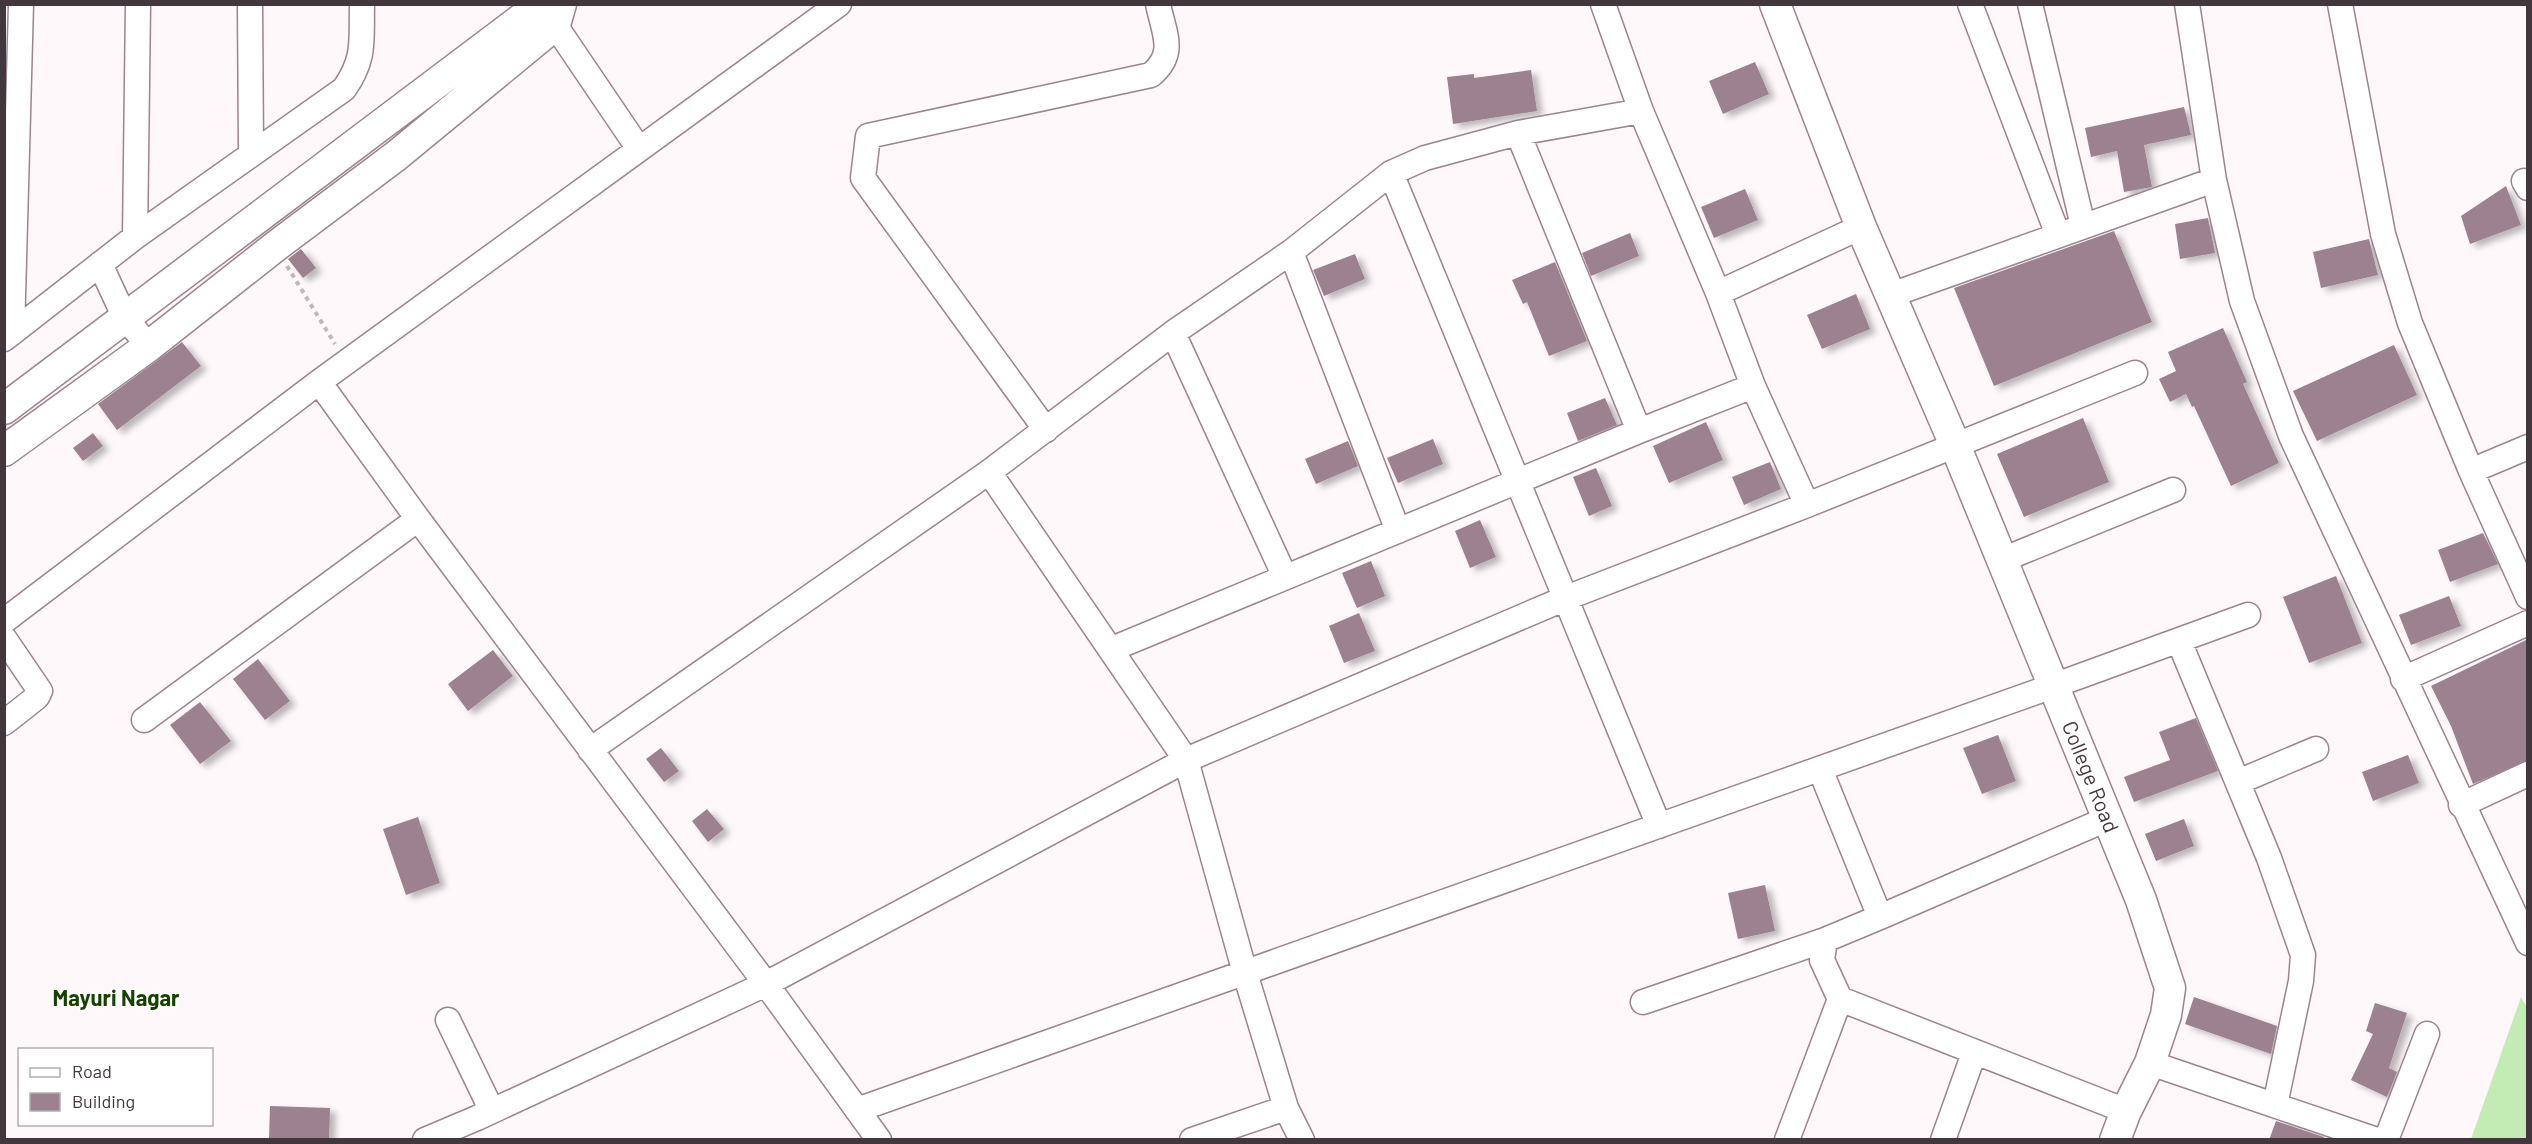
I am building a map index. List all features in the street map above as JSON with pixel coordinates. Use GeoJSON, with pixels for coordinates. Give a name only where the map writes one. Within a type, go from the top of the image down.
{"type":"FeatureCollection","features":[{"type":"Feature","properties":{"kind":"street"},"geometry":{"type":"LineString","coordinates":[[8,336],[21,4]]}},
{"type":"Feature","properties":{"kind":"street"},"geometry":{"type":"LineString","coordinates":[[135,237],[138,4]]}},
{"type":"Feature","properties":{"kind":"street"},"geometry":{"type":"LineString","coordinates":[[250,4],[251,152]]}},
{"type":"Feature","properties":{"kind":"street"},"geometry":{"type":"LineString","coordinates":[[8,336],[135,237],[251,152],[344,89],[357,71],[360,59],[362,4]]}},
{"type":"Feature","properties":{"kind":"street"},"geometry":{"type":"LineString","coordinates":[[4,621],[319,382],[839,4]]}},
{"type":"Feature","properties":{"kind":"street"},"geometry":{"type":"LineString","coordinates":[[1046,430],[863,178],[868,136],[1151,75],[1163,65],[1167,51],[1158,4]]}},
{"type":"Feature","properties":{"kind":"street"},"geometry":{"type":"LineString","coordinates":[[1603,4],[1641,111],[1718,293],[1754,386],[1807,505]]}},
{"type":"Feature","properties":{"kind":"street","name":"College Road"},"geometry":{"type":"LineString","coordinates":[[1775,4],[1861,227],[1955,445],[2141,900],[2170,988],[2166,1015],[2150,1063],[2115,1140]]}},
{"type":"Feature","properties":{"kind":"street"},"geometry":{"type":"LineString","coordinates":[[1970,4],[2058,235]]}},
{"type":"Feature","properties":{"kind":"street"},"geometry":{"type":"LineString","coordinates":[[2030,4],[2083,226]]}},
{"type":"Feature","properties":{"kind":"street"},"geometry":{"type":"LineString","coordinates":[[2187,4],[2214,180],[2242,301],[2291,436],[2461,805],[2528,943]]}},
{"type":"Feature","properties":{"kind":"street"},"geometry":{"type":"LineString","coordinates":[[2340,4],[2383,234],[2410,323],[2471,471],[2528,597]]}},
{"type":"Feature","properties":{"kind":"street"},"geometry":{"type":"LineString","coordinates":[[550,10],[639,149]]}},
{"type":"Feature","properties":{"kind":"street"},"geometry":{"type":"LineString","coordinates":[[4,451],[149,346],[276,246],[396,156],[550,10]]}},
{"type":"Feature","properties":{"kind":"street"},"geometry":{"type":"LineString","coordinates":[[4,409],[125,318],[550,10]]}},
{"type":"Feature","properties":{"kind":"street"},"geometry":{"type":"LineString","coordinates":[[590,750],[989,472],[1173,333],[1291,252],[1391,173],[1425,159],[1518,133],[1641,111]]}},
{"type":"Feature","properties":{"kind":"street"},"geometry":{"type":"LineString","coordinates":[[1518,133],[1639,431]]}},
{"type":"Feature","properties":{"kind":"street"},"geometry":{"type":"LineString","coordinates":[[1391,173],[1659,826]]}},
{"type":"Feature","properties":{"kind":"street"},"geometry":{"type":"LineString","coordinates":[[1891,295],[2214,180]]}},
{"type":"Feature","properties":{"kind":"street"},"geometry":{"type":"LineString","coordinates":[[1718,293],[1861,227]]}},
{"type":"Feature","properties":{"kind":"street"},"geometry":{"type":"LineString","coordinates":[[1291,252],[1398,531]]}},
{"type":"Feature","properties":{"kind":"street"},"geometry":{"type":"LineString","coordinates":[[100,264],[125,318],[149,346]]}},
{"type":"Feature","properties":{"kind":"street"},"geometry":{"type":"LineString","coordinates":[[1173,333],[1285,577]]}},
{"type":"Feature","properties":{"kind":"street"},"geometry":{"type":"LineString","coordinates":[[425,1140],[766,984],[1186,760],[1566,598],[1807,505],[2135,373]]}},
{"type":"Feature","properties":{"kind":"street"},"geometry":{"type":"LineString","coordinates":[[319,382],[418,519],[766,984],[879,1140]]}},
{"type":"Feature","properties":{"kind":"street"},"geometry":{"type":"LineString","coordinates":[[1112,649],[1639,431],[1754,386]]}},
{"type":"Feature","properties":{"kind":"street"},"geometry":{"type":"LineString","coordinates":[[2471,471],[2528,447]]}},
{"type":"Feature","properties":{"kind":"street"},"geometry":{"type":"LineString","coordinates":[[989,472],[1186,760],[1245,973],[1286,1108],[1302,1140]]}},
{"type":"Feature","properties":{"kind":"street"},"geometry":{"type":"LineString","coordinates":[[2002,560],[2173,490]]}},
{"type":"Feature","properties":{"kind":"street"},"geometry":{"type":"LineString","coordinates":[[144,720],[418,519]]}},
{"type":"Feature","properties":{"kind":"street"},"geometry":{"type":"LineString","coordinates":[[857,1110],[2248,615]]}},
{"type":"Feature","properties":{"kind":"street"},"geometry":{"type":"LineString","coordinates":[[2403,679],[2528,623]]}},
{"type":"Feature","properties":{"kind":"street"},"geometry":{"type":"LineString","coordinates":[[4,638],[40,691],[38,697],[4,723]]}},
{"type":"Feature","properties":{"kind":"street"},"geometry":{"type":"LineString","coordinates":[[2179,641],[2273,868],[2303,955],[2301,981],[2275,1105]]}},
{"type":"Feature","properties":{"kind":"street"},"geometry":{"type":"LineString","coordinates":[[2238,783],[2316,749]]}},
{"type":"Feature","properties":{"kind":"street"},"geometry":{"type":"LineString","coordinates":[[1820,769],[1880,917]]}},
{"type":"Feature","properties":{"kind":"street"},"geometry":{"type":"LineString","coordinates":[[2461,805],[2528,774]]}},
{"type":"Feature","properties":{"kind":"street"},"geometry":{"type":"LineString","coordinates":[[1643,1002],[1825,940],[2107,819]]}},
{"type":"Feature","properties":{"kind":"street"},"geometry":{"type":"LineString","coordinates":[[1825,940],[1822,960],[1840,999],[2126,1112]]}},
{"type":"Feature","properties":{"kind":"street"},"geometry":{"type":"LineString","coordinates":[[1787,1140],[1840,999]]}},
{"type":"Feature","properties":{"kind":"street"},"geometry":{"type":"LineString","coordinates":[[447,1020],[492,1111]]}},
{"type":"Feature","properties":{"kind":"street"},"geometry":{"type":"LineString","coordinates":[[2386,1140],[2427,1034]]}},
{"type":"Feature","properties":{"kind":"street"},"geometry":{"type":"LineString","coordinates":[[1942,1140],[1974,1053]]}},
{"type":"Feature","properties":{"kind":"street"},"geometry":{"type":"LineString","coordinates":[[2150,1063],[2377,1140]]}},
{"type":"Feature","properties":{"kind":"street"},"geometry":{"type":"LineString","coordinates":[[1192,1140],[1286,1108]]}},
{"type":"Feature","properties":{"kind":"path"},"geometry":{"type":"LineString","coordinates":[[276,246],[346,363]]}},
{"type":"Feature","properties":{"kind":"green space"},"geometry":{"type":"Polygon","coordinates":[[[2521,997],[2528,1009],[2527,1139],[2471,1139],[2521,997]]]}},
{"type":"Feature","properties":{"kind":"building"},"geometry":{"type":"Polygon","coordinates":[[[1755,62],[1769,94],[1723,114],[1709,81],[1755,62]]]}},
{"type":"Feature","properties":{"kind":"building"},"geometry":{"type":"Polygon","coordinates":[[[1531,70],[1537,111],[1453,124],[1447,77],[1474,74],[1474,78],[1531,70]]]}},
{"type":"Feature","properties":{"kind":"building"},"geometry":{"type":"Polygon","coordinates":[[[2184,107],[2191,135],[2144,145],[2152,187],[2124,192],[2117,151],[2091,157],[2085,128],[2184,107]]]}},
{"type":"Feature","properties":{"kind":"building"},"geometry":{"type":"Polygon","coordinates":[[[2506,186],[2521,225],[2470,244],[2461,216],[2506,186]]]}},
{"type":"Feature","properties":{"kind":"building"},"geometry":{"type":"Polygon","coordinates":[[[1745,189],[1758,220],[1714,238],[1701,207],[1745,189]]]}},
{"type":"Feature","properties":{"kind":"building"},"geometry":{"type":"Polygon","coordinates":[[[2208,218],[2215,253],[2180,259],[2175,224],[2208,218]]]}},
{"type":"Feature","properties":{"kind":"building"},"geometry":{"type":"Polygon","coordinates":[[[2114,231],[2152,322],[1994,386],[1954,288],[2114,231]]]}},
{"type":"Feature","properties":{"kind":"building"},"geometry":{"type":"Polygon","coordinates":[[[1630,233],[1639,256],[1591,276],[1582,253],[1630,233]]]}},
{"type":"Feature","properties":{"kind":"building"},"geometry":{"type":"Polygon","coordinates":[[[2369,239],[2378,275],[2321,288],[2313,252],[2369,239]]]}},
{"type":"Feature","properties":{"kind":"building"},"geometry":{"type":"Polygon","coordinates":[[[301,249],[316,268],[303,278],[288,259],[301,249]]]}},
{"type":"Feature","properties":{"kind":"building"},"geometry":{"type":"Polygon","coordinates":[[[1355,254],[1365,279],[1324,296],[1313,270],[1355,254]]]}},
{"type":"Feature","properties":{"kind":"building"},"geometry":{"type":"Polygon","coordinates":[[[1555,262],[1587,341],[1549,356],[1527,302],[1523,304],[1512,280],[1555,262]]]}},
{"type":"Feature","properties":{"kind":"building"},"geometry":{"type":"Polygon","coordinates":[[[1856,294],[1870,329],[1822,349],[1807,315],[1856,294]]]}},
{"type":"Feature","properties":{"kind":"building"},"geometry":{"type":"Polygon","coordinates":[[[2223,328],[2247,382],[2243,384],[2279,463],[2231,486],[2194,406],[2192,407],[2186,394],[2170,402],[2159,379],[2176,371],[2168,352],[2223,328]]]}},
{"type":"Feature","properties":{"kind":"building"},"geometry":{"type":"Polygon","coordinates":[[[182,342],[201,366],[117,430],[98,404],[182,342]]]}},
{"type":"Feature","properties":{"kind":"building"},"geometry":{"type":"Polygon","coordinates":[[[2394,345],[2417,395],[2317,441],[2293,391],[2394,345]]]}},
{"type":"Feature","properties":{"kind":"building"},"geometry":{"type":"Polygon","coordinates":[[[1605,398],[1617,425],[1578,441],[1567,413],[1605,398]]]}},
{"type":"Feature","properties":{"kind":"building"},"geometry":{"type":"Polygon","coordinates":[[[2083,418],[2109,482],[2024,517],[1997,454],[2083,418]]]}},
{"type":"Feature","properties":{"kind":"building"},"geometry":{"type":"Polygon","coordinates":[[[1706,422],[1723,460],[1669,483],[1653,446],[1706,422]]]}},
{"type":"Feature","properties":{"kind":"building"},"geometry":{"type":"Polygon","coordinates":[[[93,433],[103,446],[83,461],[73,448],[93,433]]]}},
{"type":"Feature","properties":{"kind":"building"},"geometry":{"type":"Polygon","coordinates":[[[1433,439],[1443,464],[1398,483],[1387,458],[1433,439]]]}},
{"type":"Feature","properties":{"kind":"building"},"geometry":{"type":"Polygon","coordinates":[[[1348,441],[1358,466],[1316,484],[1305,459],[1348,441]]]}},
{"type":"Feature","properties":{"kind":"building"},"geometry":{"type":"Polygon","coordinates":[[[1770,462],[1781,489],[1744,505],[1732,477],[1770,462]]]}},
{"type":"Feature","properties":{"kind":"building"},"geometry":{"type":"Polygon","coordinates":[[[1596,468],[1612,506],[1589,516],[1573,477],[1596,468]]]}},
{"type":"Feature","properties":{"kind":"building"},"geometry":{"type":"Polygon","coordinates":[[[1480,520],[1496,557],[1470,568],[1455,531],[1480,520]]]}},
{"type":"Feature","properties":{"kind":"building"},"geometry":{"type":"Polygon","coordinates":[[[2483,533],[2498,564],[2450,582],[2438,550],[2483,533]]]}},
{"type":"Feature","properties":{"kind":"building"},"geometry":{"type":"Polygon","coordinates":[[[1371,561],[1385,596],[1357,608],[1342,573],[1371,561]]]}},
{"type":"Feature","properties":{"kind":"building"},"geometry":{"type":"Polygon","coordinates":[[[2336,576],[2362,643],[2309,663],[2283,597],[2336,576]]]}},
{"type":"Feature","properties":{"kind":"building"},"geometry":{"type":"Polygon","coordinates":[[[2449,596],[2461,626],[2411,645],[2399,615],[2449,596]]]}},
{"type":"Feature","properties":{"kind":"building"},"geometry":{"type":"Polygon","coordinates":[[[1359,613],[1375,651],[1344,663],[1329,626],[1359,613]]]}},
{"type":"Feature","properties":{"kind":"building"},"geometry":{"type":"Polygon","coordinates":[[[2528,639],[2528,760],[2473,784],[2451,726],[2431,686],[2528,639]]]}},
{"type":"Feature","properties":{"kind":"building"},"geometry":{"type":"Polygon","coordinates":[[[493,650],[513,676],[468,711],[448,684],[493,650]]]}},
{"type":"Feature","properties":{"kind":"building"},"geometry":{"type":"Polygon","coordinates":[[[258,659],[290,701],[265,720],[233,679],[258,659]]]}},
{"type":"Feature","properties":{"kind":"building"},"geometry":{"type":"Polygon","coordinates":[[[200,702],[231,741],[200,764],[170,725],[200,702]]]}},
{"type":"Feature","properties":{"kind":"building"},"geometry":{"type":"Polygon","coordinates":[[[2196,718],[2218,771],[2134,802],[2124,777],[2170,760],[2159,732],[2196,718]]]}},
{"type":"Feature","properties":{"kind":"building"},"geometry":{"type":"Polygon","coordinates":[[[1998,735],[2016,781],[1982,794],[1963,748],[1998,735]]]}},
{"type":"Feature","properties":{"kind":"building"},"geometry":{"type":"Polygon","coordinates":[[[661,748],[679,771],[664,782],[646,759],[661,748]]]}},
{"type":"Feature","properties":{"kind":"building"},"geometry":{"type":"Polygon","coordinates":[[[2408,755],[2419,783],[2373,801],[2362,772],[2408,755]]]}},
{"type":"Feature","properties":{"kind":"building"},"geometry":{"type":"Polygon","coordinates":[[[707,809],[724,829],[708,842],[692,821],[707,809]]]}},
{"type":"Feature","properties":{"kind":"building"},"geometry":{"type":"Polygon","coordinates":[[[418,817],[440,883],[406,895],[383,829],[418,817]]]}},
{"type":"Feature","properties":{"kind":"building"},"geometry":{"type":"Polygon","coordinates":[[[2184,819],[2194,846],[2156,861],[2145,834],[2184,819]]]}},
{"type":"Feature","properties":{"kind":"building"},"geometry":{"type":"Polygon","coordinates":[[[1765,885],[1775,931],[1738,939],[1728,893],[1765,885]]]}},
{"type":"Feature","properties":{"kind":"building"},"geometry":{"type":"Polygon","coordinates":[[[2194,997],[2277,1026],[2271,1054],[2185,1024],[2194,997]]]}},
{"type":"Feature","properties":{"kind":"building"},"geometry":{"type":"Polygon","coordinates":[[[2375,1003],[2407,1013],[2389,1068],[2397,1072],[2387,1097],[2351,1080],[2373,1034],[2366,1031],[2375,1003]]]}},
{"type":"Feature","properties":{"kind":"building"},"geometry":{"type":"Polygon","coordinates":[[[270,1106],[330,1108],[329,1140],[269,1140],[270,1106]]]}},
{"type":"Feature","properties":{"kind":"building"},"geometry":{"type":"Polygon","coordinates":[[[2276,1121],[2324,1137],[2323,1140],[2269,1140],[2276,1121]]]}},
{"type":"Feature","properties":{"kind":"district","name":"Mayuri Nagar"},"geometry":{"type":"Point","coordinates":[116,998]}}]}
